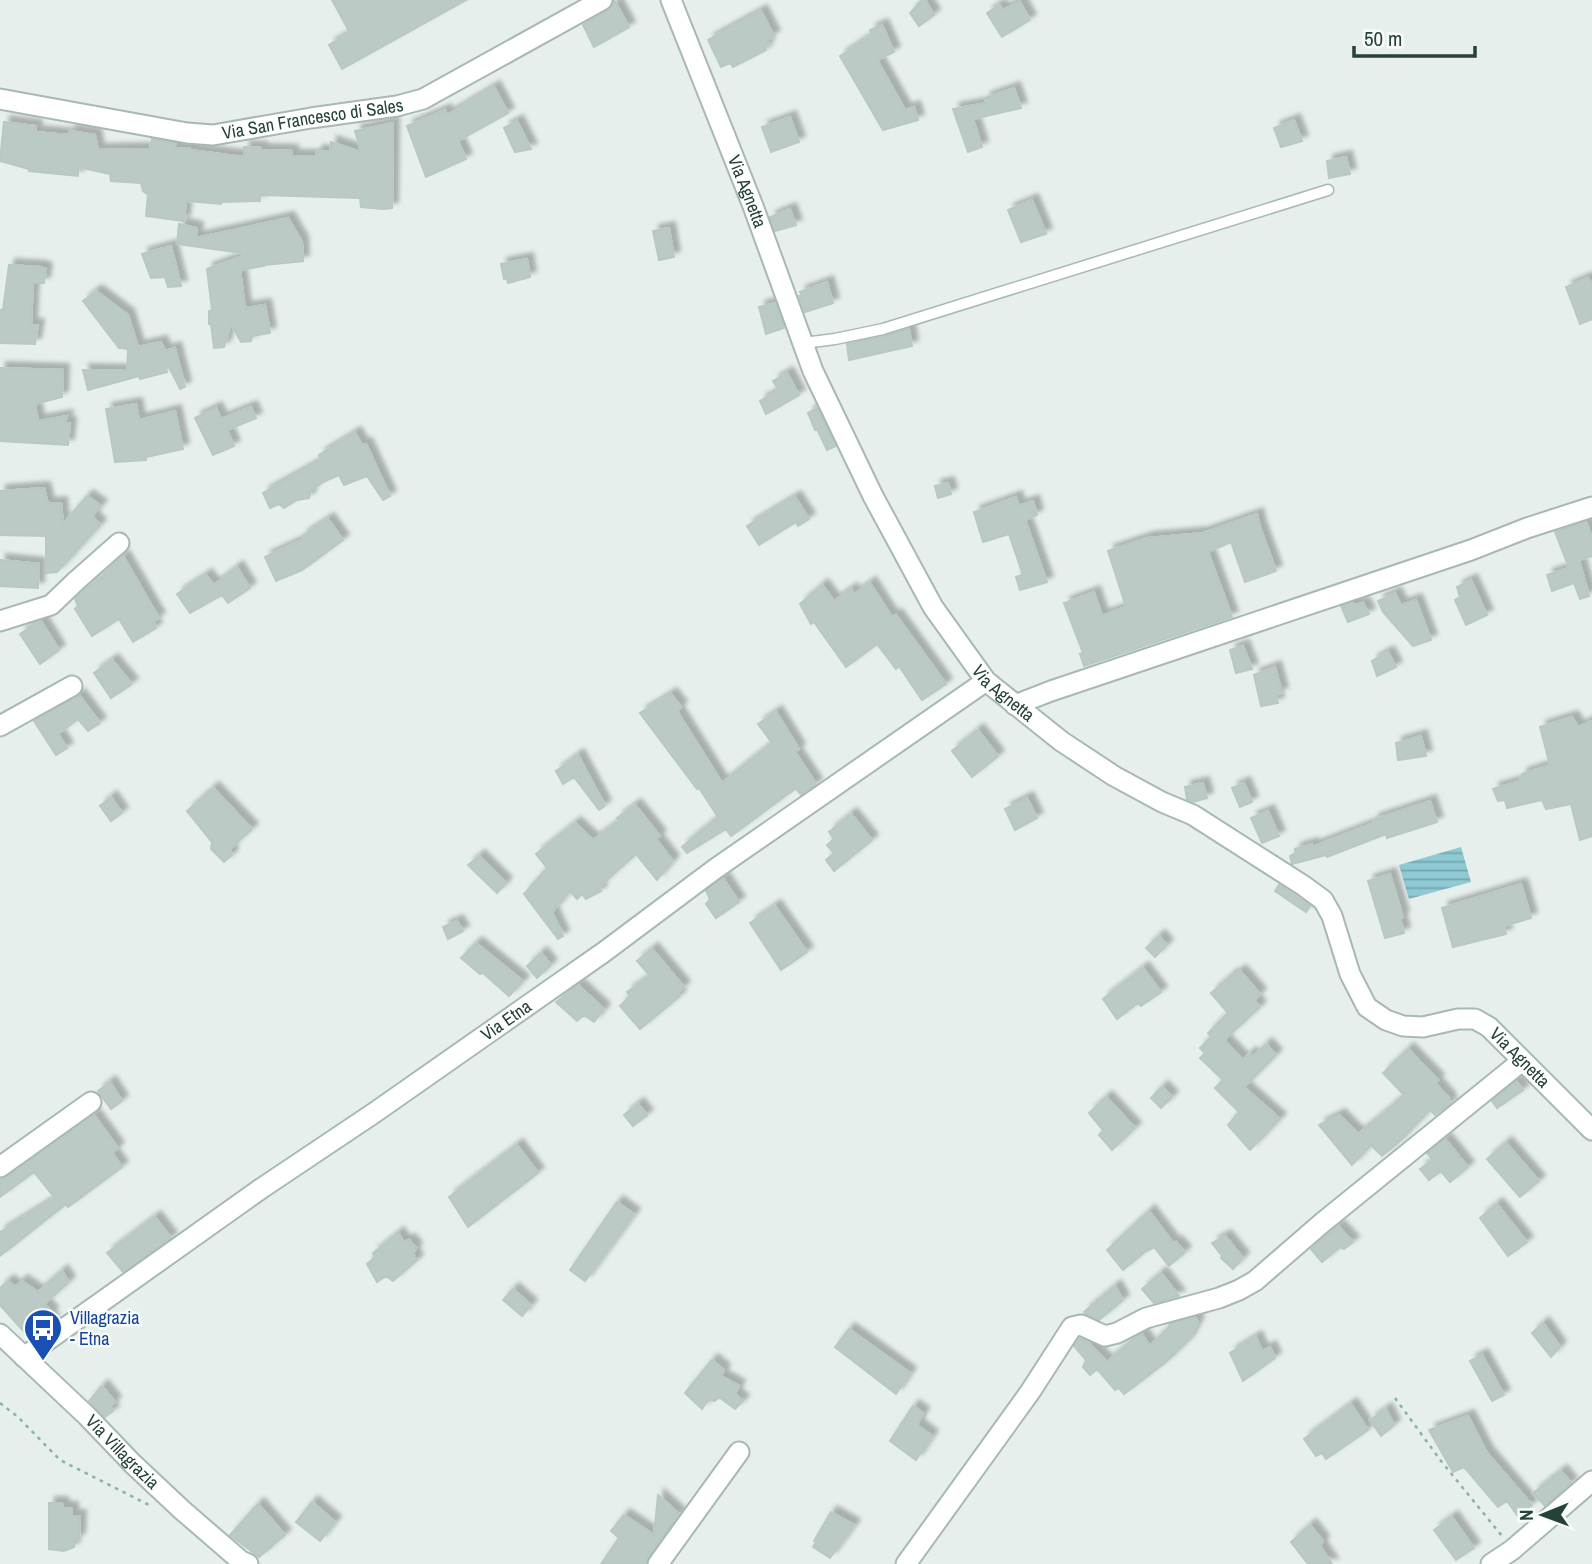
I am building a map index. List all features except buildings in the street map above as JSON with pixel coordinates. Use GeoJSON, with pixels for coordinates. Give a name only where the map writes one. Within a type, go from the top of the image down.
{"type":"FeatureCollection","features":[{"type":"Feature","properties":{"kind":"street","name":"Via San Francesco di Sales"},"geometry":{"type":"LineString","coordinates":[[0,99],[213,135],[397,106],[423,99],[602,0]]}},
{"type":"Feature","properties":{"kind":"street","name":"Via Agnetta"},"geometry":{"type":"LineString","coordinates":[[671,0],[753,206],[813,371],[873,496],[933,607],[986,681],[1060,741],[1114,776],[1193,815],[1323,900],[1332,916],[1350,974],[1367,1007],[1376,1014],[1403,1026],[1423,1027],[1458,1019],[1475,1019],[1489,1027],[1592,1130]]}},
{"type":"Feature","properties":{"kind":"street"},"geometry":{"type":"LineString","coordinates":[[1015,705],[1592,507]]}},
{"type":"Feature","properties":{"kind":"street"},"geometry":{"type":"LineString","coordinates":[[0,621],[51,605],[119,543]]}},
{"type":"Feature","properties":{"kind":"street","name":"Via Etna"},"geometry":{"type":"LineString","coordinates":[[24,1357],[986,681]]}},
{"type":"Feature","properties":{"kind":"street"},"geometry":{"type":"LineString","coordinates":[[0,726],[72,686]]}},
{"type":"Feature","properties":{"kind":"street"},"geometry":{"type":"LineString","coordinates":[[906,1564],[1030,1392],[1072,1327],[1081,1325],[1105,1336],[1117,1333],[1146,1318],[1219,1298],[1255,1281],[1322,1223],[1522,1061]]}},
{"type":"Feature","properties":{"kind":"street"},"geometry":{"type":"LineString","coordinates":[[0,1167],[91,1102]]}},
{"type":"Feature","properties":{"kind":"street","name":"Via Villagrazia"},"geometry":{"type":"LineString","coordinates":[[0,1334],[181,1510],[248,1564]]}},
{"type":"Feature","properties":{"kind":"street"},"geometry":{"type":"LineString","coordinates":[[658,1564],[739,1452]]}},
{"type":"Feature","properties":{"kind":"street"},"geometry":{"type":"LineString","coordinates":[[1490,1564],[1512,1550],[1592,1481]]}},
{"type":"Feature","properties":{"kind":"lane"},"geometry":{"type":"LineString","coordinates":[[804,343],[835,340],[883,329],[1328,190]]}},
{"type":"Feature","properties":{"kind":"path"},"geometry":{"type":"LineString","coordinates":[[1395,1398],[1512,1550]]}},
{"type":"Feature","properties":{"kind":"path"},"geometry":{"type":"LineString","coordinates":[[0,1404],[18,1417],[60,1460],[155,1508],[181,1510]]}},
{"type":"Feature","properties":{"kind":"water"},"geometry":{"type":"Polygon","coordinates":[[[1461,847],[1471,882],[1409,899],[1399,865],[1461,847]]]}},
{"type":"Feature","properties":{"kind":"place","name":"Villagrazia - Etna"},"geometry":{"type":"Point","coordinates":[43,1362]}}]}
